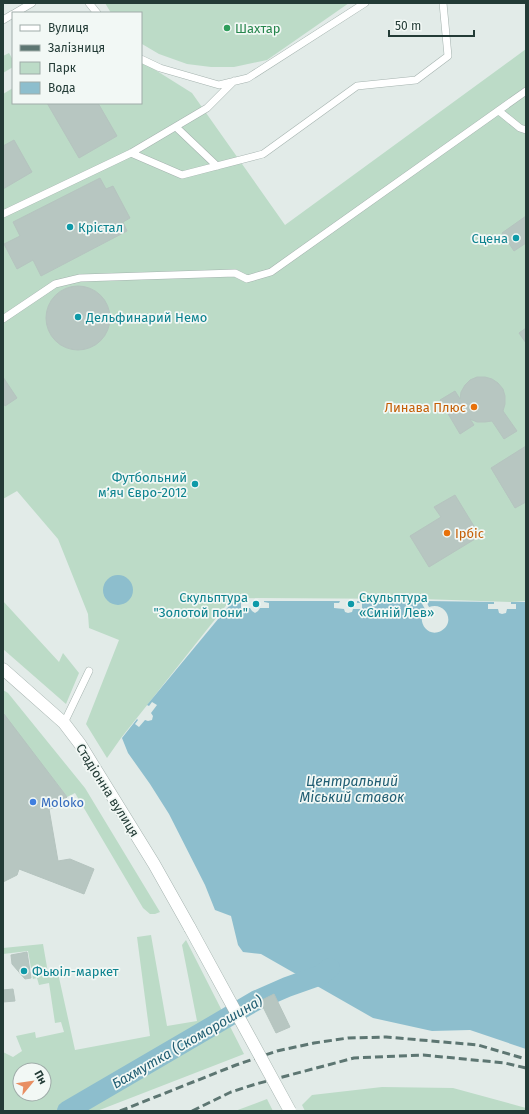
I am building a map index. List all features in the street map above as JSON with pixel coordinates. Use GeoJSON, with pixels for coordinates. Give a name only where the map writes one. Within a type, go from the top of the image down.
{"type":"FeatureCollection","features":[{"type":"Feature","properties":{"kind":"street","name":"Стадіонна вулиця"},"geometry":{"type":"LineString","coordinates":[[3,669],[64,723],[80,744],[190,928],[290,1111]]}},
{"type":"Feature","properties":{"kind":"lane"},"geometry":{"type":"LineString","coordinates":[[16,12],[32,3]]}},
{"type":"Feature","properties":{"kind":"lane"},"geometry":{"type":"LineString","coordinates":[[89,3],[96,12]]}},
{"type":"Feature","properties":{"kind":"lane"},"geometry":{"type":"LineString","coordinates":[[142,59],[160,68],[219,85],[248,78],[365,3]]}},
{"type":"Feature","properties":{"kind":"lane"},"geometry":{"type":"LineString","coordinates":[[131,152],[182,176],[264,154],[358,86],[416,80],[448,56],[442,3]]}},
{"type":"Feature","properties":{"kind":"lane"},"geometry":{"type":"LineString","coordinates":[[3,20],[12,14]]}},
{"type":"Feature","properties":{"kind":"lane"},"geometry":{"type":"LineString","coordinates":[[3,214],[131,152],[176,127],[207,108],[234,81]]}},
{"type":"Feature","properties":{"kind":"lane"},"geometry":{"type":"LineString","coordinates":[[3,319],[55,284],[80,278],[235,273],[247,279],[271,272],[526,91]]}},
{"type":"Feature","properties":{"kind":"lane"},"geometry":{"type":"LineString","coordinates":[[499,110],[520,128],[526,130]]}},
{"type":"Feature","properties":{"kind":"lane"},"geometry":{"type":"LineString","coordinates":[[176,127],[216,166]]}},
{"type":"Feature","properties":{"kind":"lane"},"geometry":{"type":"LineString","coordinates":[[64,723],[89,671]]}},
{"type":"Feature","properties":{"kind":"green space","name":"Шахтар"},"geometry":{"type":"Polygon","coordinates":[[[105,3],[349,3],[267,60],[234,67],[211,67],[187,64],[159,54],[142,44],[142,12],[110,12],[105,3]]]}},
{"type":"Feature","properties":{"kind":"green space"},"geometry":{"type":"Polygon","coordinates":[[[526,49],[526,601],[232,598],[121,738],[107,758],[86,724],[119,640],[89,628],[88,614],[58,539],[17,491],[3,499],[3,94],[12,89],[12,104],[142,104],[142,62],[192,93],[285,225],[526,49]]]}},
{"type":"Feature","properties":{"kind":"green space"},"geometry":{"type":"Polygon","coordinates":[[[9,53],[12,58],[12,68],[3,73],[3,56],[9,53]]]}},
{"type":"Feature","properties":{"kind":"green space"},"geometry":{"type":"Polygon","coordinates":[[[3,601],[59,662],[63,653],[79,673],[66,704],[3,649],[3,601]]]}},
{"type":"Feature","properties":{"kind":"green space"},"geometry":{"type":"Polygon","coordinates":[[[3,690],[8,693],[85,788],[160,912],[150,914],[143,908],[75,793],[67,797],[3,715],[3,690]]]}},
{"type":"Feature","properties":{"kind":"green space"},"geometry":{"type":"Polygon","coordinates":[[[151,935],[167,1026],[197,1021],[182,945],[186,940],[244,1054],[97,1111],[3,1111],[3,1052],[13,1057],[22,1051],[16,1036],[35,1032],[36,1038],[64,1032],[61,1022],[55,1023],[49,983],[39,985],[37,978],[33,979],[28,951],[3,954],[3,948],[43,944],[48,973],[58,973],[75,1050],[150,1036],[137,937],[151,935]]]}},
{"type":"Feature","properties":{"kind":"green space"},"geometry":{"type":"Polygon","coordinates":[[[382,1087],[453,1088],[526,1108],[526,1111],[305,1111],[302,1105],[312,1095],[382,1087]]]}},
{"type":"Feature","properties":{"kind":"green space"},"geometry":{"type":"Polygon","coordinates":[[[267,1099],[273,1111],[235,1111],[267,1099]]]}},
{"type":"Feature","properties":{"kind":"water"},"geometry":{"type":"Polygon","coordinates":[[[118,575],[129,579],[133,590],[129,601],[118,605],[107,601],[103,590],[107,579],[118,575]]]}},
{"type":"Feature","properties":{"kind":"water","name":"Центральний Міський ставок"},"geometry":{"type":"Polygon","coordinates":[[[246,600],[246,602],[241,602],[241,608],[250,608],[255,613],[260,608],[269,608],[269,603],[264,601],[340,601],[339,603],[334,603],[334,608],[344,609],[345,612],[348,613],[352,612],[353,609],[362,609],[362,603],[357,603],[357,601],[421,602],[425,609],[422,623],[427,630],[436,633],[441,631],[448,623],[447,614],[440,607],[429,607],[426,601],[494,602],[494,604],[488,604],[488,609],[498,609],[499,613],[502,614],[506,613],[507,609],[516,609],[516,604],[511,604],[511,602],[526,602],[526,1049],[470,1030],[432,1031],[373,1018],[261,954],[243,952],[238,945],[231,916],[215,910],[205,885],[169,814],[128,753],[122,738],[137,719],[138,720],[135,724],[139,727],[145,720],[152,720],[153,716],[151,713],[157,705],[152,702],[149,706],[147,705],[233,601],[246,600]]]}},
{"type":"Feature","properties":{"kind":"building"},"geometry":{"type":"Polygon","coordinates":[[[48,104],[99,104],[117,136],[79,158],[48,104]]]}},
{"type":"Feature","properties":{"kind":"building"},"geometry":{"type":"Polygon","coordinates":[[[14,140],[32,172],[3,189],[3,146],[14,140]]]}},
{"type":"Feature","properties":{"kind":"building","name":"Крістал"},"geometry":{"type":"Polygon","coordinates":[[[100,178],[106,189],[113,186],[130,218],[123,222],[127,231],[41,276],[33,260],[17,269],[4,244],[20,236],[13,222],[100,178]]]}},
{"type":"Feature","properties":{"kind":"building","name":"Сцена"},"geometry":{"type":"Polygon","coordinates":[[[526,216],[526,243],[514,251],[502,233],[526,216]]]}},
{"type":"Feature","properties":{"kind":"building","name":"Дельфинарий Немо"},"geometry":{"type":"Polygon","coordinates":[[[78,286],[96,291],[101,295],[105,300],[110,318],[105,336],[101,341],[96,345],[78,350],[60,345],[55,341],[51,336],[46,318],[51,300],[55,295],[60,291],[78,286]]]}},
{"type":"Feature","properties":{"kind":"building"},"geometry":{"type":"Polygon","coordinates":[[[526,328],[526,343],[519,333],[526,328]]]}},
{"type":"Feature","properties":{"kind":"building"},"geometry":{"type":"Polygon","coordinates":[[[3,377],[17,398],[5,406],[3,402],[3,377]]]}},
{"type":"Feature","properties":{"kind":"building","name":"Линава Плюс"},"geometry":{"type":"Polygon","coordinates":[[[477,377],[492,379],[503,389],[505,404],[503,411],[517,431],[504,439],[492,421],[477,422],[470,419],[474,425],[460,434],[440,400],[455,391],[460,399],[461,392],[465,385],[470,380],[477,377]]]}},
{"type":"Feature","properties":{"kind":"building"},"geometry":{"type":"Polygon","coordinates":[[[526,446],[526,502],[515,508],[491,468],[526,446]]]}},
{"type":"Feature","properties":{"kind":"building","name":"Ірбіс"},"geometry":{"type":"Polygon","coordinates":[[[455,495],[480,536],[429,567],[410,536],[441,517],[434,507],[455,495]]]}},
{"type":"Feature","properties":{"kind":"building","name":"Moloko"},"geometry":{"type":"Polygon","coordinates":[[[4,714],[67,797],[57,807],[49,809],[58,861],[70,859],[94,869],[84,894],[19,869],[17,875],[3,882],[4,714]]]}},
{"type":"Feature","properties":{"kind":"building","name":"Фьюіл-маркет"},"geometry":{"type":"Polygon","coordinates":[[[27,952],[31,978],[25,979],[12,964],[11,955],[27,952]]]}},
{"type":"Feature","properties":{"kind":"building"},"geometry":{"type":"Polygon","coordinates":[[[13,989],[15,1001],[3,1002],[3,990],[13,989]]]}},
{"type":"Feature","properties":{"kind":"building"},"geometry":{"type":"Polygon","coordinates":[[[274,994],[290,1027],[276,1033],[260,1001],[274,994]]]}},
{"type":"Feature","properties":{"kind":"waterway","name":"Бахмутка (Скоморошина)"},"geometry":{"type":"LineString","coordinates":[[67,1111],[257,1000],[321,975],[330,968]]}},
{"type":"Feature","properties":{"kind":"railway"},"geometry":{"type":"LineString","coordinates":[[120,1111],[236,1065],[277,1051],[314,1043],[348,1038],[386,1037],[478,1045],[526,1059]]}},
{"type":"Feature","properties":{"kind":"railway"},"geometry":{"type":"LineString","coordinates":[[192,1111],[231,1092],[354,1058],[423,1055],[505,1063],[526,1068]]}},
{"type":"Feature","properties":{"kind":"place","name":"Шахтар"},"geometry":{"type":"Point","coordinates":[227,28]}},
{"type":"Feature","properties":{"kind":"place","name":"Крістал"},"geometry":{"type":"Point","coordinates":[70,227]}},
{"type":"Feature","properties":{"kind":"place","name":"Сцена"},"geometry":{"type":"Point","coordinates":[516,238]}},
{"type":"Feature","properties":{"kind":"place","name":"Дельфинарий Немо"},"geometry":{"type":"Point","coordinates":[78,317]}},
{"type":"Feature","properties":{"kind":"place","name":"Линава Плюс"},"geometry":{"type":"Point","coordinates":[474,407]}},
{"type":"Feature","properties":{"kind":"place","name":"Футбольний мʼяч Євро-2012"},"geometry":{"type":"Point","coordinates":[195,484]}},
{"type":"Feature","properties":{"kind":"place","name":"Ірбіс"},"geometry":{"type":"Point","coordinates":[447,533]}},
{"type":"Feature","properties":{"kind":"place","name":"Скульптура \"Золотой пони\""},"geometry":{"type":"Point","coordinates":[256,604]}},
{"type":"Feature","properties":{"kind":"place","name":"Скульптура «Синій Лев»"},"geometry":{"type":"Point","coordinates":[351,604]}},
{"type":"Feature","properties":{"kind":"place","name":"Moloko"},"geometry":{"type":"Point","coordinates":[33,802]}},
{"type":"Feature","properties":{"kind":"place","name":"Фьюіл-маркет"},"geometry":{"type":"Point","coordinates":[24,971]}}]}
